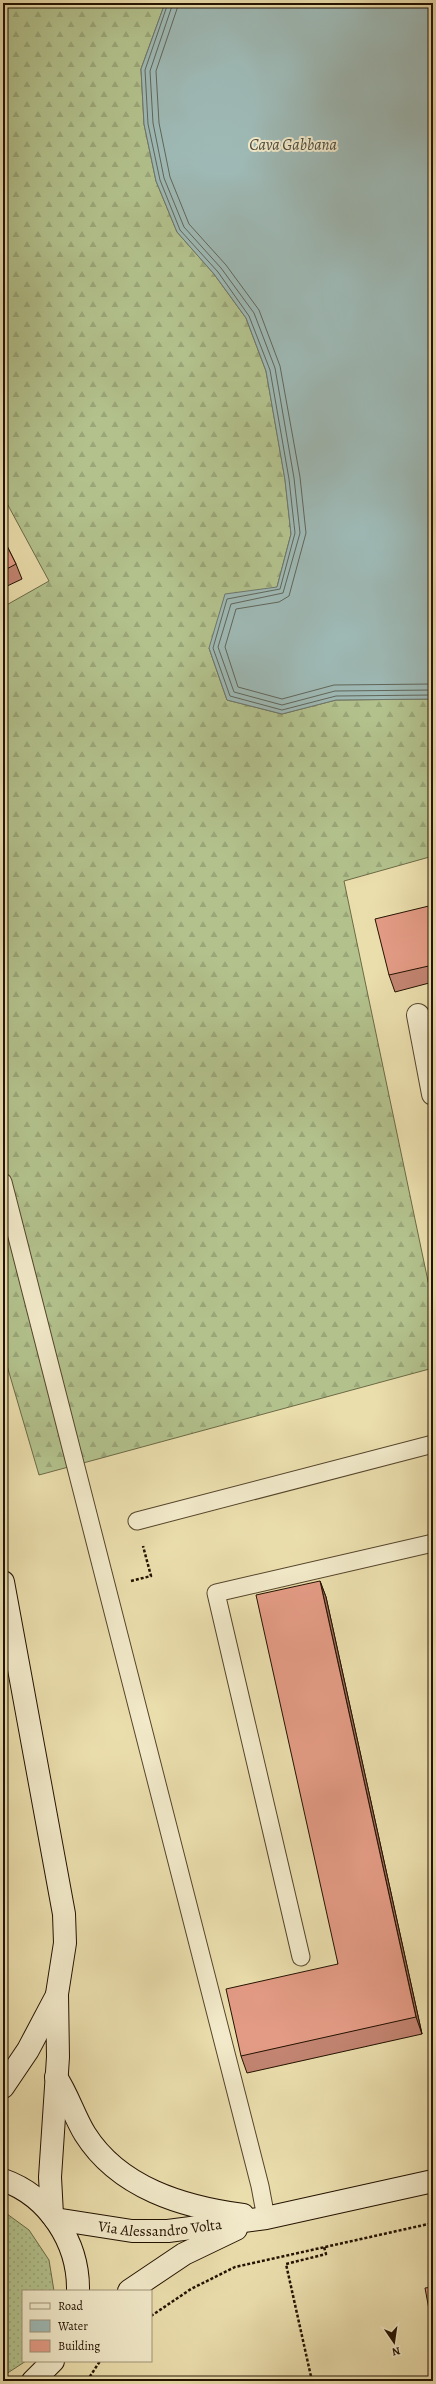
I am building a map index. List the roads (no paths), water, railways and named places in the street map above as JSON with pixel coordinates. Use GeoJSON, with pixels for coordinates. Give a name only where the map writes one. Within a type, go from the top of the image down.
{"type":"FeatureCollection","features":[{"type":"Feature","properties":{"kind":"street"},"geometry":{"type":"LineString","coordinates":[[418,1015],[433,1094]]}},
{"type":"Feature","properties":{"kind":"street"},"geometry":{"type":"LineString","coordinates":[[3,1582],[64,1914],[65,1943],[58,1994],[56,2077],[50,2177],[53,2217]]}},
{"type":"Feature","properties":{"kind":"street"},"geometry":{"type":"LineString","coordinates":[[3,2087],[28,2050],[58,1994]]}},
{"type":"Feature","properties":{"kind":"street"},"geometry":{"type":"LineString","coordinates":[[56,2077],[66,2092],[84,2133],[93,2145],[124,2174],[137,2183],[174,2200],[231,2213],[266,2218]]}},
{"type":"Feature","properties":{"kind":"street"},"geometry":{"type":"LineString","coordinates":[[3,2180],[29,2194],[53,2217],[65,2235],[74,2256],[78,2290]]}},
{"type":"Feature","properties":{"kind":"street","name":"Via Alessandro Volta"},"geometry":{"type":"LineString","coordinates":[[53,2217],[132,2231],[175,2230],[266,2218],[433,2181]]}},
{"type":"Feature","properties":{"kind":"street","name":"Via Alessandro Volta"},"geometry":{"type":"LineString","coordinates":[[131,2290],[190,2251],[243,2226],[266,2218]]}},
{"type":"Feature","properties":{"kind":"street"},"geometry":{"type":"LineString","coordinates":[[36,2380],[52,2362]]}},
{"type":"Feature","properties":{"kind":"lane"},"geometry":{"type":"LineString","coordinates":[[3,1182],[260,2186],[266,2218]]}},
{"type":"Feature","properties":{"kind":"lane"},"geometry":{"type":"LineString","coordinates":[[137,1521],[433,1444]]}},
{"type":"Feature","properties":{"kind":"lane"},"geometry":{"type":"LineString","coordinates":[[301,1957],[216,1593],[433,1543]]}},
{"type":"Feature","properties":{"kind":"water","name":"Cava Gabbana"},"geometry":{"type":"Polygon","coordinates":[[[165,3],[433,3],[433,699],[336,700],[282,714],[227,700],[209,648],[225,594],[277,587],[291,534],[285,480],[266,371],[246,318],[214,274],[177,232],[156,181],[144,124],[141,69],[165,3]]]}}]}
